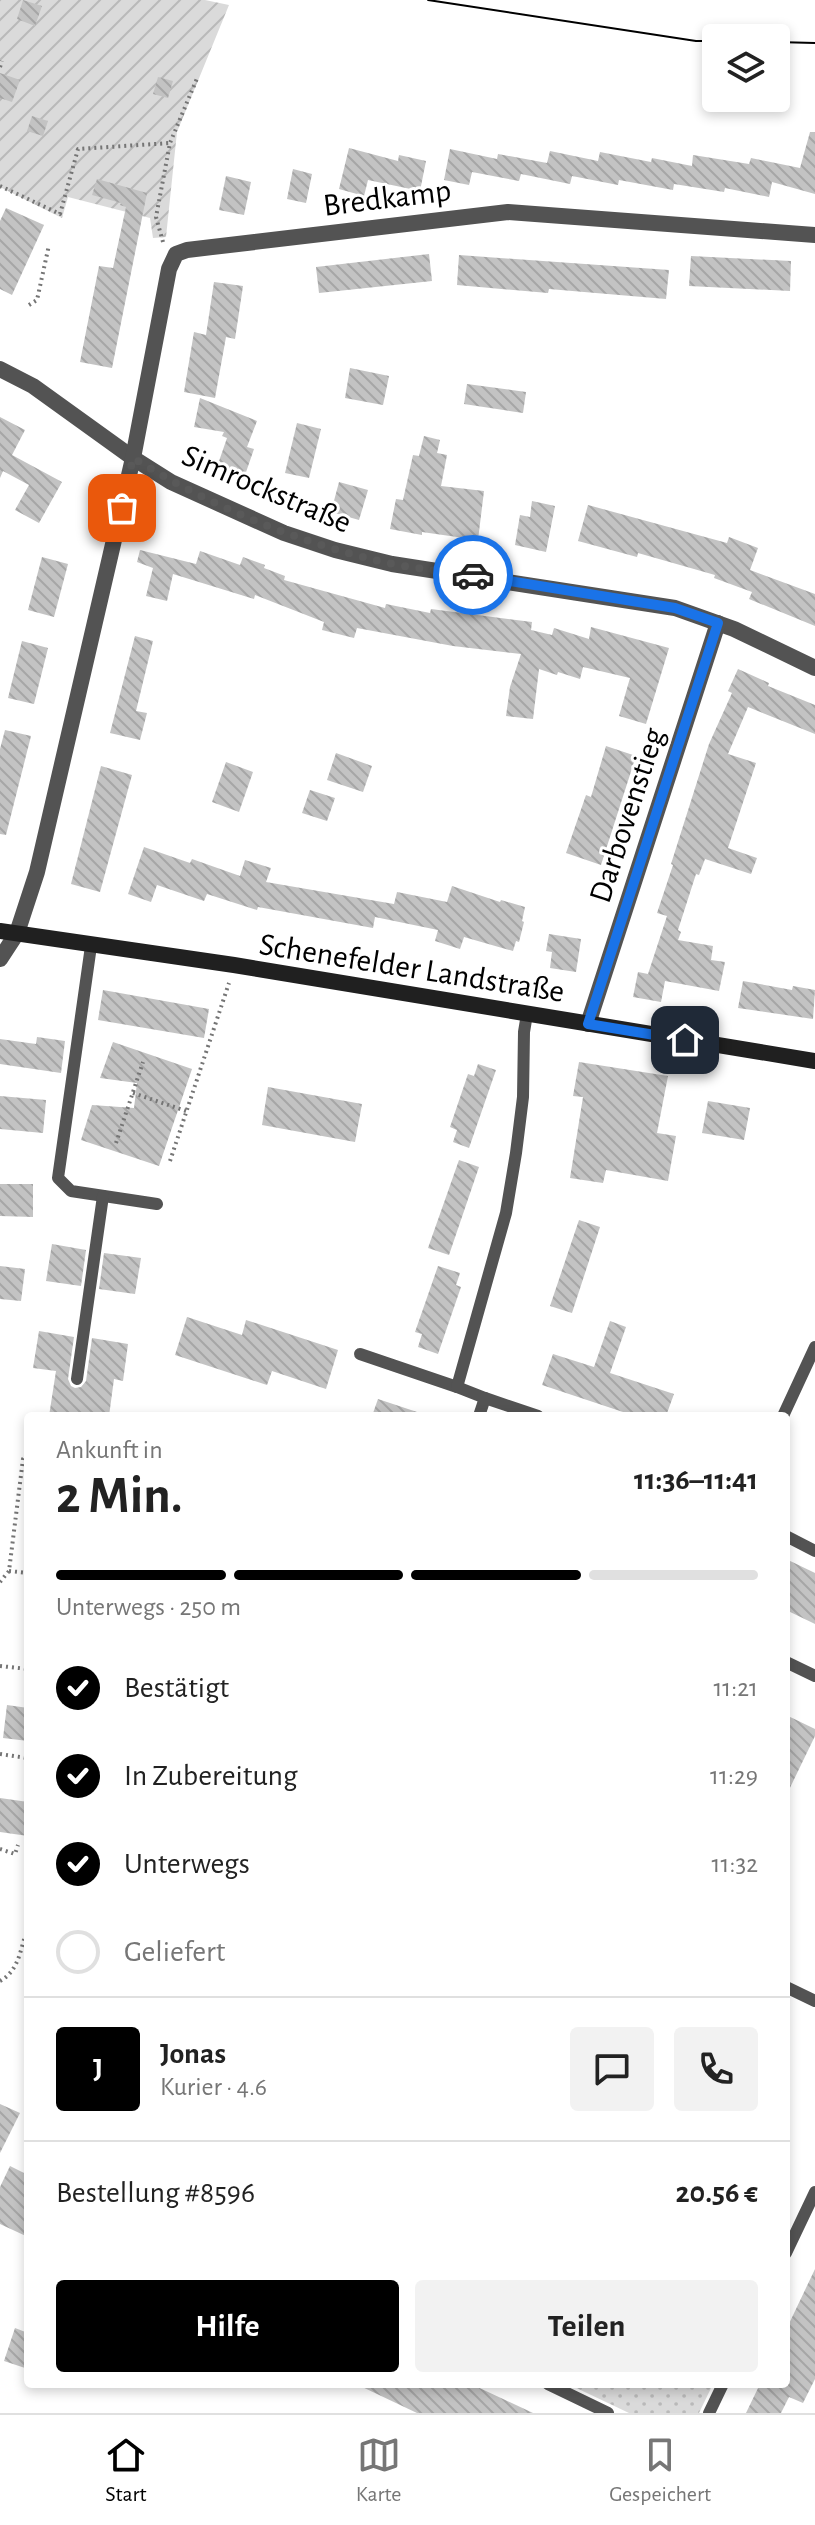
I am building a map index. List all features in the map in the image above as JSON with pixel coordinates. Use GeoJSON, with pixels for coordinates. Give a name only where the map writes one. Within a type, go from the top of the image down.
{"type":"FeatureCollection","features":[{"type":"Feature","properties":{"kind":"street","name":"Bredkamp"},"geometry":{"type":"LineString","coordinates":[[173,258],[187,250],[508,212],[815,235]]}},
{"type":"Feature","properties":{"kind":"street"},"geometry":{"type":"LineString","coordinates":[[0,959],[37,872],[133,458],[173,258]]}},
{"type":"Feature","properties":{"kind":"street","name":"Simrockstraße"},"geometry":{"type":"LineString","coordinates":[[0,369],[33,386],[171,482],[284,533],[392,564],[675,608],[718,623],[815,668]]}},
{"type":"Feature","properties":{"kind":"street","name":"Darbovenstieg"},"geometry":{"type":"LineString","coordinates":[[588,1024],[718,623]]}},
{"type":"Feature","properties":{"kind":"street","name":"Schenefelder Landstraße"},"geometry":{"type":"LineString","coordinates":[[9,932],[234,965],[815,1061]]}},
{"type":"Feature","properties":{"kind":"lane"},"geometry":{"type":"LineString","coordinates":[[91,946],[58,1178],[71,1191],[157,1204]]}},
{"type":"Feature","properties":{"kind":"lane"},"geometry":{"type":"LineString","coordinates":[[457,1387],[506,1213],[523,1097],[527,1014]]}},
{"type":"Feature","properties":{"kind":"lane"},"geometry":{"type":"LineString","coordinates":[[77,1379],[103,1196]]}},
{"type":"Feature","properties":{"kind":"lane"},"geometry":{"type":"LineString","coordinates":[[785,1412],[815,1347]]}},
{"type":"Feature","properties":{"kind":"lane"},"geometry":{"type":"LineString","coordinates":[[360,1354],[526,1412]]}},
{"type":"Feature","properties":{"kind":"lane"},"geometry":{"type":"LineString","coordinates":[[480,1412],[485,1398]]}},
{"type":"Feature","properties":{"kind":"lane"},"geometry":{"type":"LineString","coordinates":[[790,1538],[815,1551]]}},
{"type":"Feature","properties":{"kind":"lane"},"geometry":{"type":"LineString","coordinates":[[790,1664],[815,1676]]}},
{"type":"Feature","properties":{"kind":"lane"},"geometry":{"type":"LineString","coordinates":[[790,1989],[815,2001]]}},
{"type":"Feature","properties":{"kind":"lane"},"geometry":{"type":"LineString","coordinates":[[790,2245],[815,2192]]}},
{"type":"Feature","properties":{"kind":"lane"},"geometry":{"type":"LineString","coordinates":[[556,2388],[608,2413]]}},
{"type":"Feature","properties":{"kind":"lane"},"geometry":{"type":"LineString","coordinates":[[709,2413],[721,2388]]}},
{"type":"Feature","properties":{"kind":"path"},"geometry":{"type":"LineString","coordinates":[[173,258],[160,237],[156,217],[170,143],[198,76]]}},
{"type":"Feature","properties":{"kind":"path"},"geometry":{"type":"LineString","coordinates":[[0,186],[60,214],[78,149],[170,143]]}},
{"type":"Feature","properties":{"kind":"path"},"geometry":{"type":"LineString","coordinates":[[29,305],[37,300],[49,245]]}},
{"type":"Feature","properties":{"kind":"path"},"geometry":{"type":"LineString","coordinates":[[170,1161],[229,983]]}},
{"type":"Feature","properties":{"kind":"path"},"geometry":{"type":"LineString","coordinates":[[116,1143],[143,1062]]}},
{"type":"Feature","properties":{"kind":"path"},"geometry":{"type":"LineString","coordinates":[[133,1093],[186,1111]]}},
{"type":"Feature","properties":{"kind":"path"},"geometry":{"type":"LineString","coordinates":[[0,1582],[9,1571],[24,1458]]}},
{"type":"Feature","properties":{"kind":"path"},"geometry":{"type":"LineString","coordinates":[[9,1571],[24,1573]]}},
{"type":"Feature","properties":{"kind":"path"},"geometry":{"type":"LineString","coordinates":[[0,1666],[24,1669]]}},
{"type":"Feature","properties":{"kind":"path"},"geometry":{"type":"LineString","coordinates":[[0,1754],[24,1758]]}},
{"type":"Feature","properties":{"kind":"path"},"geometry":{"type":"LineString","coordinates":[[0,1849],[15,1854],[18,1845]]}},
{"type":"Feature","properties":{"kind":"path"},"geometry":{"type":"LineString","coordinates":[[0,1981],[9,1976],[15,1967],[24,1939]]}},
{"type":"Feature","properties":{"kind":"shaded area"},"geometry":{"type":"Polygon","coordinates":[[[0,0],[205,0],[229,5],[177,132],[166,237],[153,238],[150,218],[68,197],[62,218],[0,187],[0,0]]]}},
{"type":"Feature","properties":{"kind":"shaded area"},"geometry":{"type":"Polygon","coordinates":[[[576,2388],[711,2388],[699,2413],[629,2413],[576,2388]]]}},
{"type":"Feature","properties":{"kind":"building"},"geometry":{"type":"Polygon","coordinates":[[[23,0],[42,6],[35,26],[17,19],[23,0]]]}},
{"type":"Feature","properties":{"kind":"building"},"geometry":{"type":"Polygon","coordinates":[[[0,73],[20,80],[12,102],[0,98],[0,73]]]}},
{"type":"Feature","properties":{"kind":"building"},"geometry":{"type":"Polygon","coordinates":[[[158,77],[173,81],[168,98],[153,94],[158,77]]]}},
{"type":"Feature","properties":{"kind":"building"},"geometry":{"type":"Polygon","coordinates":[[[32,116],[48,121],[43,136],[27,131],[32,116]]]}},
{"type":"Feature","properties":{"kind":"building"},"geometry":{"type":"Polygon","coordinates":[[[810,132],[815,132],[815,194],[772,182],[769,197],[725,188],[724,192],[674,184],[673,190],[619,180],[618,185],[572,176],[570,184],[521,174],[519,181],[472,172],[469,185],[444,180],[450,149],[497,159],[498,154],[547,163],[550,151],[598,161],[600,152],[692,166],[693,155],[749,164],[751,158],[800,168],[810,132]]]}},
{"type":"Feature","properties":{"kind":"building"},"geometry":{"type":"Polygon","coordinates":[[[349,148],[398,161],[399,155],[426,161],[420,191],[368,180],[364,196],[339,189],[349,148]]]}},
{"type":"Feature","properties":{"kind":"building"},"geometry":{"type":"Polygon","coordinates":[[[293,169],[312,174],[306,203],[287,199],[293,169]]]}},
{"type":"Feature","properties":{"kind":"building"},"geometry":{"type":"Polygon","coordinates":[[[226,176],[251,182],[244,215],[219,210],[226,176]]]}},
{"type":"Feature","properties":{"kind":"building"},"geometry":{"type":"Polygon","coordinates":[[[97,179],[147,193],[112,368],[80,362],[99,266],[113,268],[126,207],[92,195],[97,179]]]}},
{"type":"Feature","properties":{"kind":"building"},"geometry":{"type":"Polygon","coordinates":[[[6,208],[44,225],[12,295],[0,289],[0,221],[6,208]]]}},
{"type":"Feature","properties":{"kind":"building"},"geometry":{"type":"Polygon","coordinates":[[[429,254],[432,281],[319,293],[316,267],[429,254]]]}},
{"type":"Feature","properties":{"kind":"building"},"geometry":{"type":"Polygon","coordinates":[[[459,255],[669,270],[666,299],[457,285],[459,255]]]}},
{"type":"Feature","properties":{"kind":"building"},"geometry":{"type":"Polygon","coordinates":[[[691,256],[791,261],[790,291],[689,286],[691,256]]]}},
{"type":"Feature","properties":{"kind":"building"},"geometry":{"type":"Polygon","coordinates":[[[214,282],[243,286],[235,339],[226,337],[215,398],[184,392],[194,332],[206,335],[214,282]]]}},
{"type":"Feature","properties":{"kind":"building"},"geometry":{"type":"Polygon","coordinates":[[[350,368],[389,376],[383,405],[345,398],[350,368]]]}},
{"type":"Feature","properties":{"kind":"building"},"geometry":{"type":"Polygon","coordinates":[[[467,384],[526,392],[523,413],[464,404],[467,384]]]}},
{"type":"Feature","properties":{"kind":"building"},"geometry":{"type":"Polygon","coordinates":[[[200,398],[257,421],[247,447],[254,449],[245,475],[218,464],[227,438],[222,436],[224,432],[194,427],[200,398]]]}},
{"type":"Feature","properties":{"kind":"building"},"geometry":{"type":"Polygon","coordinates":[[[0,417],[25,430],[12,455],[62,482],[39,523],[15,510],[29,485],[3,471],[0,478],[0,417]]]}},
{"type":"Feature","properties":{"kind":"building"},"geometry":{"type":"Polygon","coordinates":[[[297,423],[321,429],[309,478],[285,473],[297,423]]]}},
{"type":"Feature","properties":{"kind":"building"},"geometry":{"type":"Polygon","coordinates":[[[424,436],[440,440],[437,453],[447,455],[441,486],[484,491],[478,540],[390,529],[396,499],[403,500],[413,455],[419,456],[424,436]]]}},
{"type":"Feature","properties":{"kind":"building"},"geometry":{"type":"Polygon","coordinates":[[[339,482],[368,490],[359,520],[331,512],[339,482]]]}},
{"type":"Feature","properties":{"kind":"building"},"geometry":{"type":"Polygon","coordinates":[[[532,501],[555,506],[546,552],[515,545],[520,515],[530,517],[532,501]]]}},
{"type":"Feature","properties":{"kind":"building"},"geometry":{"type":"Polygon","coordinates":[[[588,505],[727,543],[729,537],[758,548],[750,570],[815,594],[815,626],[749,599],[752,592],[714,578],[715,575],[638,553],[637,557],[578,541],[588,505]]]}},
{"type":"Feature","properties":{"kind":"building"},"geometry":{"type":"Polygon","coordinates":[[[140,550],[196,564],[200,551],[240,565],[243,557],[285,576],[284,580],[385,608],[386,604],[430,613],[431,609],[532,622],[531,630],[552,635],[554,628],[589,639],[591,627],[669,648],[646,724],[619,716],[630,678],[583,667],[580,679],[539,669],[533,719],[506,716],[510,687],[521,654],[453,646],[357,628],[354,638],[322,630],[324,622],[255,595],[254,599],[173,574],[167,601],[146,596],[153,568],[137,562],[140,550]]]}},
{"type":"Feature","properties":{"kind":"building"},"geometry":{"type":"Polygon","coordinates":[[[42,557],[68,564],[54,617],[28,610],[42,557]]]}},
{"type":"Feature","properties":{"kind":"building"},"geometry":{"type":"Polygon","coordinates":[[[135,636],[153,641],[136,711],[147,713],[140,740],[110,733],[135,636]]]}},
{"type":"Feature","properties":{"kind":"building"},"geometry":{"type":"Polygon","coordinates":[[[22,641],[48,648],[34,704],[8,698],[22,641]]]}},
{"type":"Feature","properties":{"kind":"building"},"geometry":{"type":"Polygon","coordinates":[[[738,669],[769,683],[768,686],[815,705],[815,734],[748,707],[728,754],[756,763],[728,848],[757,858],[751,874],[705,859],[699,875],[696,874],[678,930],[681,932],[678,940],[713,946],[711,960],[725,962],[719,991],[665,981],[661,1002],[633,997],[638,972],[648,974],[667,916],[657,913],[671,864],[709,744],[732,693],[728,691],[738,669]]]}},
{"type":"Feature","properties":{"kind":"building"},"geometry":{"type":"Polygon","coordinates":[[[5,730],[31,736],[6,835],[0,834],[0,749],[5,730]]]}},
{"type":"Feature","properties":{"kind":"building"},"geometry":{"type":"Polygon","coordinates":[[[606,746],[636,756],[601,865],[566,853],[586,795],[591,797],[606,746]]]}},
{"type":"Feature","properties":{"kind":"building"},"geometry":{"type":"Polygon","coordinates":[[[336,753],[372,766],[363,792],[327,780],[336,753]]]}},
{"type":"Feature","properties":{"kind":"building"},"geometry":{"type":"Polygon","coordinates":[[[226,762],[253,772],[239,812],[212,802],[226,762]]]}},
{"type":"Feature","properties":{"kind":"building"},"geometry":{"type":"Polygon","coordinates":[[[101,766],[132,775],[100,892],[71,884],[101,766]]]}},
{"type":"Feature","properties":{"kind":"building"},"geometry":{"type":"Polygon","coordinates":[[[310,790],[335,798],[327,821],[302,813],[310,790]]]}},
{"type":"Feature","properties":{"kind":"building"},"geometry":{"type":"Polygon","coordinates":[[[144,847],[240,876],[245,860],[271,868],[266,882],[394,904],[397,892],[447,902],[452,886],[525,907],[524,922],[519,942],[516,941],[513,951],[464,937],[460,949],[435,941],[438,930],[375,917],[373,928],[258,907],[257,910],[207,894],[204,901],[157,885],[151,902],[128,894],[144,847]]]}},
{"type":"Feature","properties":{"kind":"building"},"geometry":{"type":"Polygon","coordinates":[[[549,934],[581,939],[576,972],[550,968],[552,952],[546,951],[549,934]]]}},
{"type":"Feature","properties":{"kind":"building"},"geometry":{"type":"Polygon","coordinates":[[[743,981],[792,990],[793,986],[815,990],[813,1019],[738,1008],[743,981]]]}},
{"type":"Feature","properties":{"kind":"building"},"geometry":{"type":"Polygon","coordinates":[[[103,990],[209,1009],[204,1038],[98,1020],[103,990]]]}},
{"type":"Feature","properties":{"kind":"building"},"geometry":{"type":"Polygon","coordinates":[[[37,1037],[65,1041],[61,1073],[0,1064],[0,1039],[36,1044],[37,1037]]]}},
{"type":"Feature","properties":{"kind":"building"},"geometry":{"type":"Polygon","coordinates":[[[113,1042],[192,1069],[159,1166],[81,1140],[92,1105],[134,1108],[137,1083],[100,1078],[113,1042]]]}},
{"type":"Feature","properties":{"kind":"building"},"geometry":{"type":"Polygon","coordinates":[[[579,1062],[668,1076],[657,1133],[676,1136],[668,1181],[606,1170],[603,1183],[570,1178],[583,1097],[573,1096],[579,1062]]]}},
{"type":"Feature","properties":{"kind":"building"},"geometry":{"type":"Polygon","coordinates":[[[478,1064],[496,1070],[469,1148],[453,1142],[457,1130],[450,1127],[468,1074],[474,1076],[478,1064]]]}},
{"type":"Feature","properties":{"kind":"building"},"geometry":{"type":"Polygon","coordinates":[[[268,1087],[362,1104],[355,1142],[262,1125],[268,1087]]]}},
{"type":"Feature","properties":{"kind":"building"},"geometry":{"type":"Polygon","coordinates":[[[0,1096],[46,1100],[43,1133],[0,1129],[0,1096]]]}},
{"type":"Feature","properties":{"kind":"building"},"geometry":{"type":"Polygon","coordinates":[[[708,1101],[750,1108],[744,1140],[702,1133],[708,1101]]]}},
{"type":"Feature","properties":{"kind":"building"},"geometry":{"type":"Polygon","coordinates":[[[459,1160],[479,1167],[449,1255],[428,1248],[459,1160]]]}},
{"type":"Feature","properties":{"kind":"building"},"geometry":{"type":"Polygon","coordinates":[[[0,1184],[33,1184],[33,1217],[0,1216],[0,1184]]]}},
{"type":"Feature","properties":{"kind":"building"},"geometry":{"type":"Polygon","coordinates":[[[579,1220],[600,1227],[572,1313],[550,1306],[579,1220]]]}},
{"type":"Feature","properties":{"kind":"building"},"geometry":{"type":"Polygon","coordinates":[[[52,1244],[86,1250],[81,1286],[46,1281],[52,1244]]]}},
{"type":"Feature","properties":{"kind":"building"},"geometry":{"type":"Polygon","coordinates":[[[104,1253],[141,1258],[135,1294],[99,1289],[104,1253]]]}},
{"type":"Feature","properties":{"kind":"building"},"geometry":{"type":"Polygon","coordinates":[[[0,1266],[25,1269],[21,1301],[0,1299],[0,1266]]]}},
{"type":"Feature","properties":{"kind":"building"},"geometry":{"type":"Polygon","coordinates":[[[438,1266],[460,1273],[456,1285],[461,1287],[438,1354],[418,1347],[422,1334],[415,1332],[438,1266]]]}},
{"type":"Feature","properties":{"kind":"building"},"geometry":{"type":"Polygon","coordinates":[[[187,1317],[242,1335],[246,1320],[338,1350],[326,1389],[272,1371],[267,1385],[175,1355],[187,1317]]]}},
{"type":"Feature","properties":{"kind":"building"},"geometry":{"type":"Polygon","coordinates":[[[610,1321],[626,1327],[610,1373],[674,1394],[667,1412],[623,1412],[542,1385],[553,1354],[594,1367],[610,1321]]]}},
{"type":"Feature","properties":{"kind":"building"},"geometry":{"type":"Polygon","coordinates":[[[39,1331],[74,1337],[68,1379],[75,1388],[86,1381],[92,1338],[128,1344],[123,1381],[114,1379],[110,1412],[50,1412],[56,1371],[33,1368],[39,1331]]]}},
{"type":"Feature","properties":{"kind":"building"},"geometry":{"type":"Polygon","coordinates":[[[378,1399],[417,1412],[373,1412],[378,1399]]]}},
{"type":"Feature","properties":{"kind":"building"},"geometry":{"type":"Polygon","coordinates":[[[790,1561],[815,1573],[815,1624],[790,1612],[790,1561]]]}},
{"type":"Feature","properties":{"kind":"building"},"geometry":{"type":"Polygon","coordinates":[[[7,1705],[24,1707],[24,1741],[3,1738],[7,1705]]]}},
{"type":"Feature","properties":{"kind":"building"},"geometry":{"type":"Polygon","coordinates":[[[790,1717],[815,1729],[815,1736],[790,1788],[790,1717]]]}},
{"type":"Feature","properties":{"kind":"building"},"geometry":{"type":"Polygon","coordinates":[[[0,1798],[24,1801],[24,1835],[0,1832],[0,1798]]]}},
{"type":"Feature","properties":{"kind":"building"},"geometry":{"type":"Polygon","coordinates":[[[0,2104],[20,2113],[0,2153],[0,2104]]]}},
{"type":"Feature","properties":{"kind":"building"},"geometry":{"type":"Polygon","coordinates":[[[10,2166],[24,2173],[24,2235],[0,2224],[0,2187],[10,2166]]]}},
{"type":"Feature","properties":{"kind":"building"},"geometry":{"type":"Polygon","coordinates":[[[815,2269],[815,2379],[803,2403],[789,2397],[781,2413],[746,2413],[758,2388],[790,2388],[790,2322],[815,2269]]]}},
{"type":"Feature","properties":{"kind":"building"},"geometry":{"type":"Polygon","coordinates":[[[15,2328],[24,2331],[24,2368],[4,2361],[15,2328]]]}},
{"type":"Feature","properties":{"kind":"building"},"geometry":{"type":"Polygon","coordinates":[[[364,2388],[480,2388],[533,2413],[417,2413],[364,2388]]]}},
{"type":"Feature","properties":{"kind":"tram line"},"geometry":{"type":"LineString","coordinates":[[428,0],[702,41]]}},
{"type":"Feature","properties":{"kind":"tram line"},"geometry":{"type":"LineString","coordinates":[[790,42],[815,43]]}},
{"type":"Feature","properties":{"kind":"way so far"},"geometry":{"type":"LineString","coordinates":[[122,508],[133,458],[171,482],[284,533],[392,564],[473,575]]}},
{"type":"Feature","properties":{"kind":"route"},"geometry":{"type":"LineString","coordinates":[[473,575],[675,608],[718,623],[588,1024],[685,1040]]}}]}
